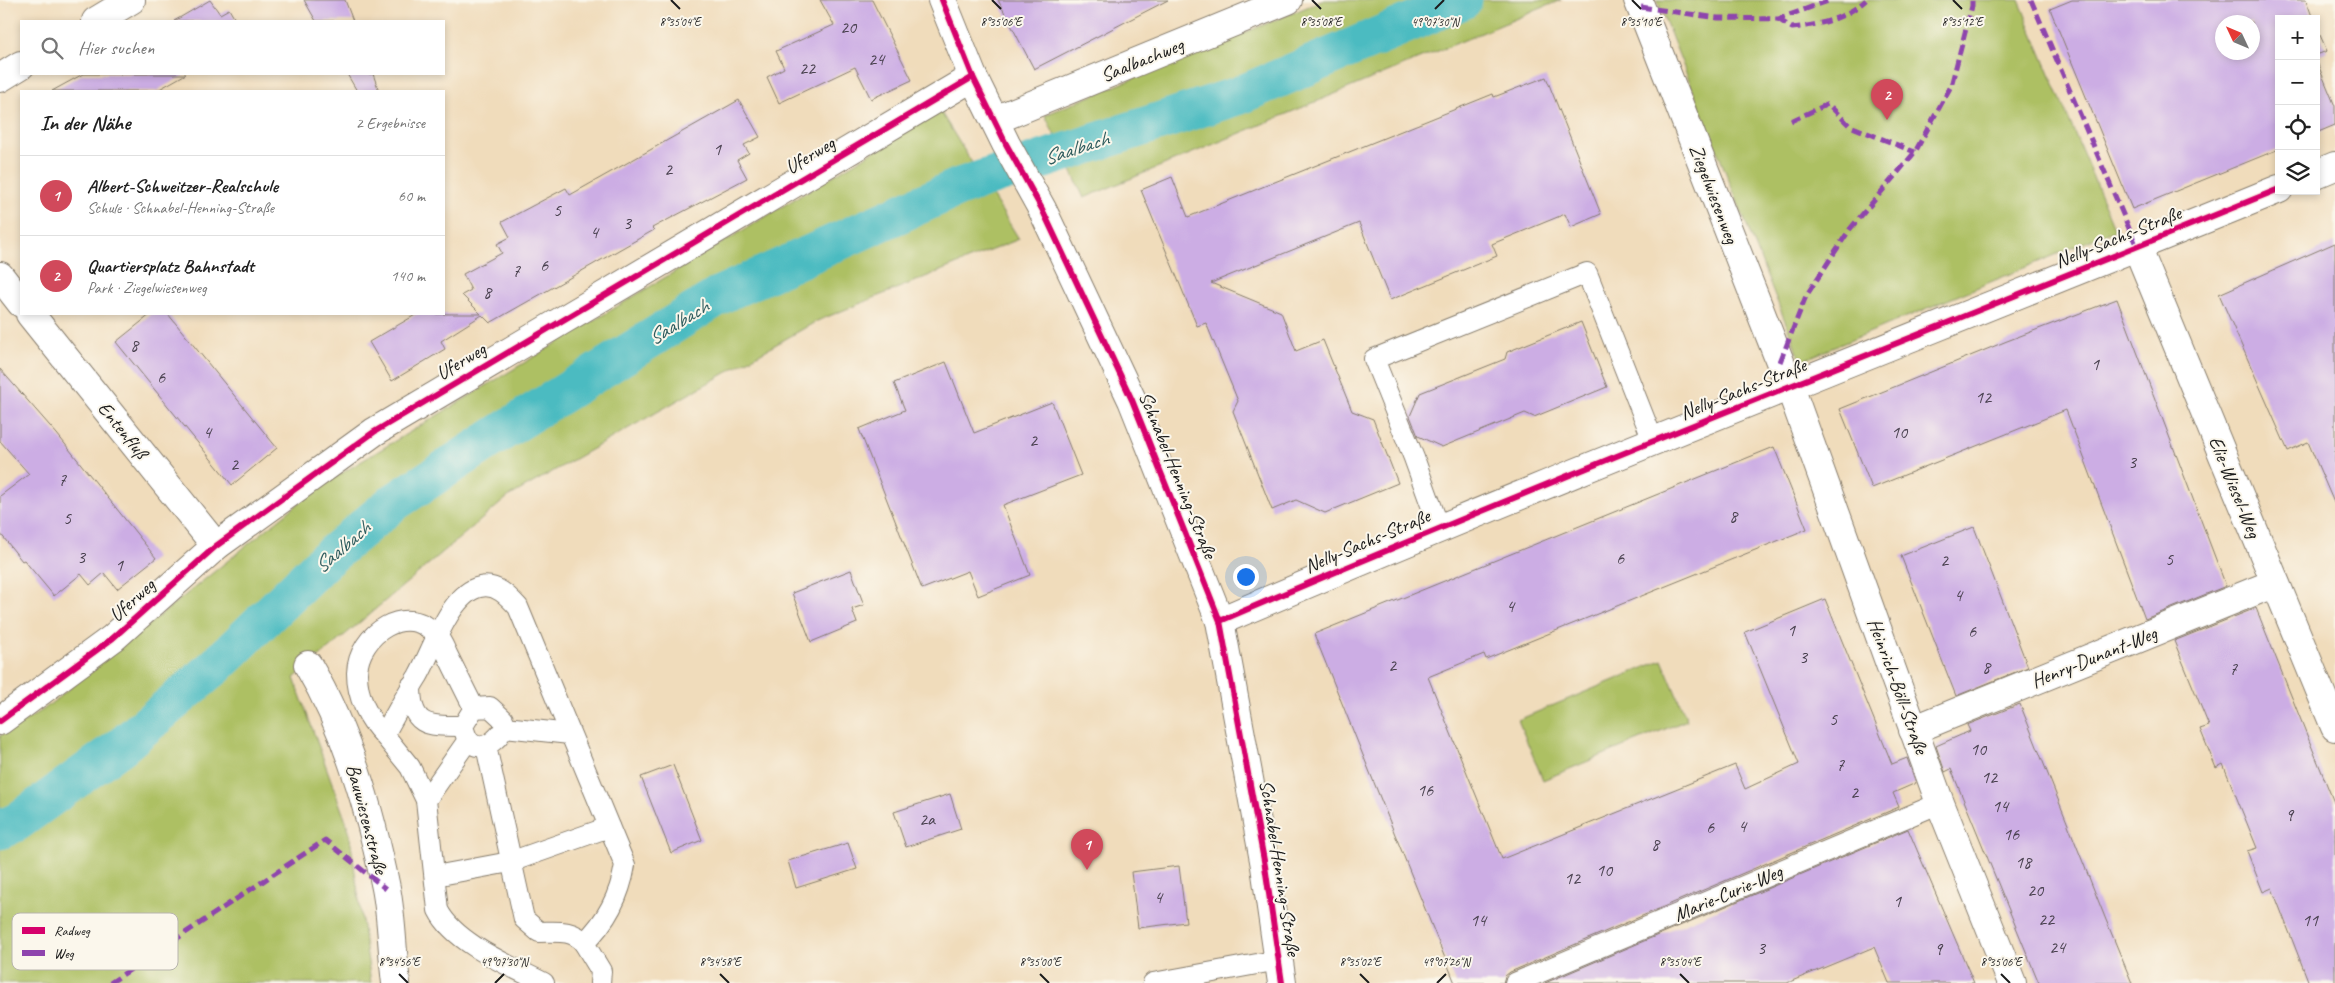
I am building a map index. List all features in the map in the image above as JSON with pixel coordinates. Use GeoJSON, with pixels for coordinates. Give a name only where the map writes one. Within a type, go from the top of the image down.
{"type":"FeatureCollection","features":[{"type":"Feature","properties":{"kind":"street"},"geometry":{"type":"LineString","coordinates":[[98,20],[132,0]]}},
{"type":"Feature","properties":{"kind":"street","name":"Schnabel-Henning-Straße"},"geometry":{"type":"LineString","coordinates":[[942,0],[973,77],[1042,209],[1132,400],[1220,622],[1265,866],[1281,971]]}},
{"type":"Feature","properties":{"kind":"street","name":"Saalbachweg"},"geometry":{"type":"LineString","coordinates":[[1001,132],[1288,0]]}},
{"type":"Feature","properties":{"kind":"street","name":"Ziegelwiesenweg"},"geometry":{"type":"LineString","coordinates":[[1638,0],[1790,387]]}},
{"type":"Feature","properties":{"kind":"street"},"geometry":{"type":"LineString","coordinates":[[0,78],[20,66]]}},
{"type":"Feature","properties":{"kind":"street","name":"Uferweg"},"geometry":{"type":"LineString","coordinates":[[0,721],[113,638],[216,546],[374,432],[973,77]]}},
{"type":"Feature","properties":{"kind":"street"},"geometry":{"type":"LineString","coordinates":[[2320,172],[2335,166]]}},
{"type":"Feature","properties":{"kind":"street","name":"Nelly-Sachs-Straße"},"geometry":{"type":"LineString","coordinates":[[1220,622],[1439,527],[1654,443],[2275,191]]}},
{"type":"Feature","properties":{"kind":"street","name":"Elie-Wiesel-Weg"},"geometry":{"type":"LineString","coordinates":[[2137,247],[2335,727]]}},
{"type":"Feature","properties":{"kind":"street"},"geometry":{"type":"LineString","coordinates":[[0,276],[20,302]]}},
{"type":"Feature","properties":{"kind":"street","name":"Entenfluß"},"geometry":{"type":"LineString","coordinates":[[31,315],[216,546]]}},
{"type":"Feature","properties":{"kind":"street","name":"Heinrich-Böll-Straße"},"geometry":{"type":"LineString","coordinates":[[1790,387],[1940,803],[2012,983]]}},
{"type":"Feature","properties":{"kind":"street","name":"Henry-Dunant-Weg"},"geometry":{"type":"LineString","coordinates":[[1913,730],[2275,583]]}},
{"type":"Feature","properties":{"kind":"street","name":"Bauwiesenstraße"},"geometry":{"type":"LineString","coordinates":[[308,664],[323,691],[360,780],[386,889],[396,983]]}},
{"type":"Feature","properties":{"kind":"lane"},"geometry":{"type":"LineString","coordinates":[[1439,527],[1414,458],[1374,359],[1587,273],[1654,443]]}},
{"type":"Feature","properties":{"kind":"lane"},"geometry":{"type":"LineString","coordinates":[[384,735],[446,618],[466,594],[480,586],[496,588],[509,596],[518,607],[625,865],[622,886],[610,911],[597,930],[584,943]]}},
{"type":"Feature","properties":{"kind":"lane"},"geometry":{"type":"LineString","coordinates":[[544,983],[489,954],[450,928],[438,910],[426,800],[410,767],[373,724],[364,707],[357,672],[363,652],[373,636],[390,622],[408,620],[424,624],[438,636],[474,708],[472,737],[510,862],[524,919],[539,932],[563,932],[578,935],[601,972],[600,983]]}},
{"type":"Feature","properties":{"kind":"lane"},"geometry":{"type":"LineString","coordinates":[[411,686],[411,702],[415,715],[423,723],[472,737],[498,739],[505,727]]}},
{"type":"Feature","properties":{"kind":"lane"},"geometry":{"type":"LineString","coordinates":[[474,708],[490,707],[502,719],[505,727]]}},
{"type":"Feature","properties":{"kind":"lane"},"geometry":{"type":"LineString","coordinates":[[505,727],[570,734]]}},
{"type":"Feature","properties":{"kind":"lane"},"geometry":{"type":"LineString","coordinates":[[426,800],[472,737]]}},
{"type":"Feature","properties":{"kind":"lane","name":"Marie-Curie-Weg"},"geometry":{"type":"LineString","coordinates":[[1516,983],[1940,803]]}},
{"type":"Feature","properties":{"kind":"lane"},"geometry":{"type":"LineString","coordinates":[[435,876],[510,862],[609,827]]}},
{"type":"Feature","properties":{"kind":"lane"},"geometry":{"type":"LineString","coordinates":[[1153,983],[1281,971]]}},
{"type":"Feature","properties":{"kind":"green space"},"geometry":{"type":"Polygon","coordinates":[[[1324,0],[1561,0],[1084,198],[1045,115],[1324,0]]]}},
{"type":"Feature","properties":{"kind":"green space"},"geometry":{"type":"Polygon","coordinates":[[[1657,0],[2019,0],[2115,230],[1801,361],[1657,0]]]}},
{"type":"Feature","properties":{"kind":"green space"},"geometry":{"type":"Polygon","coordinates":[[[940,111],[1019,239],[817,321],[508,497],[294,678],[349,830],[371,983],[0,983],[0,736],[43,710],[319,487],[940,111]]]}},
{"type":"Feature","properties":{"kind":"green space"},"geometry":{"type":"Polygon","coordinates":[[[1662,660],[1687,720],[1543,780],[1518,720],[1662,660]]]}},
{"type":"Feature","properties":{"kind":"building"},"geometry":{"type":"Polygon","coordinates":[[[210,0],[220,14],[229,9],[235,20],[176,20],[210,0]]]}},
{"type":"Feature","properties":{"kind":"building"},"geometry":{"type":"Polygon","coordinates":[[[304,0],[345,0],[353,20],[315,20],[304,0]]]}},
{"type":"Feature","properties":{"kind":"building"},"geometry":{"type":"Polygon","coordinates":[[[820,0],[872,0],[912,80],[871,99],[855,67],[779,103],[767,77],[784,68],[776,51],[834,25],[820,0]]]}},
{"type":"Feature","properties":{"kind":"building"},"geometry":{"type":"Polygon","coordinates":[[[998,0],[1168,0],[1034,69],[998,0]]]}},
{"type":"Feature","properties":{"kind":"building"},"geometry":{"type":"Polygon","coordinates":[[[2072,0],[2306,0],[2312,15],[2275,15],[2275,151],[2132,209],[2050,9],[2072,0]]]}},
{"type":"Feature","properties":{"kind":"building"},"geometry":{"type":"Polygon","coordinates":[[[2320,35],[2327,51],[2320,54],[2320,35]]]}},
{"type":"Feature","properties":{"kind":"building"},"geometry":{"type":"Polygon","coordinates":[[[2320,70],[2335,106],[2335,125],[2320,131],[2320,70]]]}},
{"type":"Feature","properties":{"kind":"building"},"geometry":{"type":"Polygon","coordinates":[[[81,75],[184,75],[158,90],[54,90],[81,75]]]}},
{"type":"Feature","properties":{"kind":"building"},"geometry":{"type":"Polygon","coordinates":[[[348,75],[373,75],[379,90],[356,90],[348,75]]]}},
{"type":"Feature","properties":{"kind":"building"},"geometry":{"type":"Polygon","coordinates":[[[1546,77],[1601,214],[1571,227],[1565,214],[1492,244],[1497,256],[1390,300],[1359,223],[1211,283],[1281,312],[1296,351],[1323,340],[1352,411],[1373,419],[1398,483],[1325,513],[1296,500],[1272,510],[1233,411],[1238,401],[1206,323],[1197,326],[1141,190],[1172,177],[1188,217],[1493,94],[1494,97],[1546,77]]]}},
{"type":"Feature","properties":{"kind":"building"},"geometry":{"type":"Polygon","coordinates":[[[739,100],[760,137],[744,145],[749,153],[737,160],[747,178],[652,228],[654,230],[490,323],[482,315],[441,341],[445,349],[392,381],[369,342],[415,315],[481,314],[462,295],[471,290],[463,274],[502,253],[497,244],[510,237],[502,222],[566,188],[570,195],[739,100]]]}},
{"type":"Feature","properties":{"kind":"building"},"geometry":{"type":"Polygon","coordinates":[[[2335,243],[2335,505],[2308,442],[2288,451],[2219,294],[2335,243]]]}},
{"type":"Feature","properties":{"kind":"building"},"geometry":{"type":"Polygon","coordinates":[[[2117,299],[2226,586],[2145,619],[2066,410],[1872,488],[1840,409],[2007,341],[2117,299]]]}},
{"type":"Feature","properties":{"kind":"building"},"geometry":{"type":"Polygon","coordinates":[[[150,315],[169,315],[277,448],[232,485],[116,342],[150,315]]]}},
{"type":"Feature","properties":{"kind":"building"},"geometry":{"type":"Polygon","coordinates":[[[1581,322],[1607,387],[1534,417],[1525,413],[1442,447],[1418,436],[1410,416],[1420,393],[1505,359],[1507,352],[1581,322]]]}},
{"type":"Feature","properties":{"kind":"building"},"geometry":{"type":"Polygon","coordinates":[[[946,362],[974,433],[1052,402],[1081,475],[1003,505],[1030,575],[978,596],[968,571],[922,589],[859,429],[905,410],[894,383],[946,362]]]}},
{"type":"Feature","properties":{"kind":"building"},"geometry":{"type":"Polygon","coordinates":[[[0,369],[57,434],[156,558],[117,589],[104,573],[90,585],[81,574],[54,596],[24,560],[22,561],[0,533],[0,496],[29,474],[0,441],[0,369]]]}},
{"type":"Feature","properties":{"kind":"building"},"geometry":{"type":"Polygon","coordinates":[[[1774,447],[1807,529],[1486,659],[1484,654],[1428,677],[1502,859],[1735,765],[1745,789],[1799,764],[1745,632],[1825,599],[1892,764],[1907,758],[1916,783],[1893,793],[1899,807],[1510,972],[1505,976],[1503,983],[1455,983],[1314,634],[1774,447]]]}},
{"type":"Feature","properties":{"kind":"building"},"geometry":{"type":"Polygon","coordinates":[[[1974,527],[2028,667],[1956,696],[1901,556],[1974,527]]]}},
{"type":"Feature","properties":{"kind":"building"},"geometry":{"type":"Polygon","coordinates":[[[851,570],[864,605],[852,609],[857,623],[811,642],[792,593],[851,570]]]}},
{"type":"Feature","properties":{"kind":"building"},"geometry":{"type":"Polygon","coordinates":[[[2256,608],[2335,805],[2335,983],[2309,983],[2272,888],[2263,892],[2247,851],[2257,848],[2223,764],[2216,768],[2200,729],[2209,726],[2174,641],[2256,608]]]}},
{"type":"Feature","properties":{"kind":"building"},"geometry":{"type":"Polygon","coordinates":[[[2020,704],[2132,983],[2039,983],[1951,769],[1945,772],[1936,746],[1970,731],[1967,725],[2020,704]]]}},
{"type":"Feature","properties":{"kind":"building"},"geometry":{"type":"Polygon","coordinates":[[[673,765],[702,840],[671,853],[641,777],[673,765]]]}},
{"type":"Feature","properties":{"kind":"building"},"geometry":{"type":"Polygon","coordinates":[[[950,794],[961,829],[906,847],[894,812],[950,794]]]}},
{"type":"Feature","properties":{"kind":"building"},"geometry":{"type":"Polygon","coordinates":[[[1908,829],[1974,983],[1889,983],[1874,947],[1787,983],[1545,983],[1908,829]]]}},
{"type":"Feature","properties":{"kind":"building"},"geometry":{"type":"Polygon","coordinates":[[[848,843],[857,869],[796,888],[788,861],[848,843]]]}},
{"type":"Feature","properties":{"kind":"building"},"geometry":{"type":"Polygon","coordinates":[[[1179,866],[1186,922],[1138,928],[1131,872],[1179,866]]]}},
{"type":"Feature","properties":{"kind":"waterway","name":"Saalbach"},"geometry":{"type":"LineString","coordinates":[[0,830],[17,822],[122,746],[216,666],[325,560],[393,503],[508,428],[722,294],[959,187],[1240,95],[1463,0]]}},
{"type":"Feature","properties":{"kind":"marked path"},"geometry":{"type":"LineString","coordinates":[[1641,7],[1718,18],[1778,19],[1831,0]]}},
{"type":"Feature","properties":{"kind":"marked path"},"geometry":{"type":"LineString","coordinates":[[1778,19],[1792,28],[1812,25],[1831,20],[1849,12],[1866,0]]}},
{"type":"Feature","properties":{"kind":"marked path"},"geometry":{"type":"LineString","coordinates":[[1780,362],[1806,296],[1850,229],[1915,152],[1951,86],[1972,0]]}},
{"type":"Feature","properties":{"kind":"marked path"},"geometry":{"type":"LineString","coordinates":[[2031,0],[2137,247]]}},
{"type":"Feature","properties":{"kind":"marked path"},"geometry":{"type":"LineString","coordinates":[[1791,121],[1828,104],[1850,126],[1915,152]]}},
{"type":"Feature","properties":{"kind":"marked path"},"geometry":{"type":"LineString","coordinates":[[178,938],[325,840],[386,889]]}},
{"type":"Feature","properties":{"kind":"marked path"},"geometry":{"type":"LineString","coordinates":[[110,983],[130,970]]}},
{"type":"Feature","properties":{"kind":"cycle path"},"geometry":{"type":"LineString","coordinates":[[942,0],[973,77],[1006,144],[1042,209],[1132,400],[1220,621],[1265,866],[1282,983]]}},
{"type":"Feature","properties":{"kind":"cycle path"},"geometry":{"type":"LineString","coordinates":[[0,721],[113,638],[216,546],[374,432],[973,77]]}},
{"type":"Feature","properties":{"kind":"cycle path"},"geometry":{"type":"LineString","coordinates":[[1220,621],[1483,510],[2275,191]]}},
{"type":"Feature","properties":{"kind":"place","name":"Quartiersplatz Bahnstadt"},"geometry":{"type":"Point","coordinates":[1887,120]}},
{"type":"Feature","properties":{"kind":"place","name":"Albert-Schweitzer-Realschule"},"geometry":{"type":"Point","coordinates":[1087,870]}}]}
